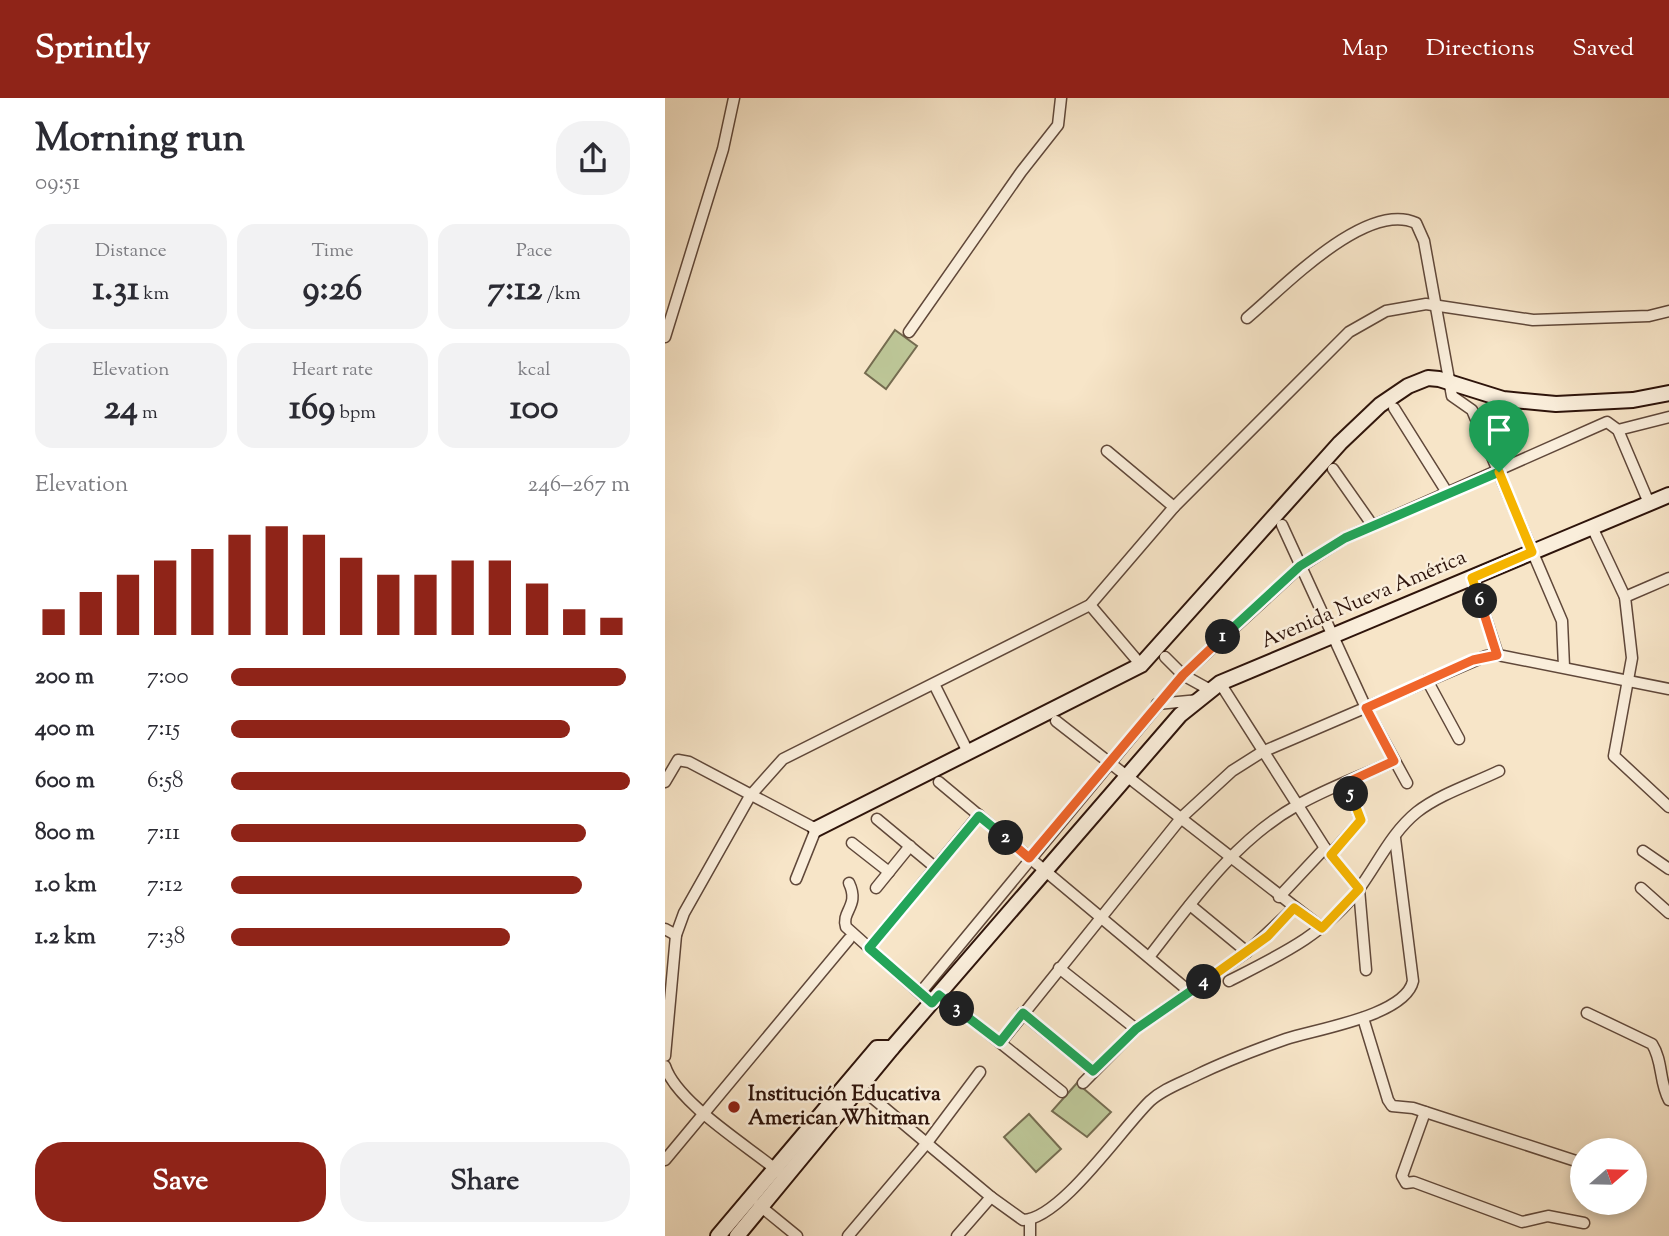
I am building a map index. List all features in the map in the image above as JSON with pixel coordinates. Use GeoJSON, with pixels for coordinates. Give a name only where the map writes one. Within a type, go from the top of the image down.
{"type":"FeatureCollection","features":[{"type":"Feature","properties":{"kind":"street"},"geometry":{"type":"LineString","coordinates":[[665,337],[723,149],[734,98]]}},
{"type":"Feature","properties":{"kind":"street"},"geometry":{"type":"LineString","coordinates":[[909,332],[1021,172],[1058,125],[1061,98]]}},
{"type":"Feature","properties":{"kind":"street"},"geometry":{"type":"LineString","coordinates":[[1247,318],[1348,234],[1381,221],[1404,217],[1416,223],[1424,241],[1452,382],[1452,396],[1472,410],[1562,621],[1564,667]]}},
{"type":"Feature","properties":{"kind":"street"},"geometry":{"type":"LineString","coordinates":[[665,1056],[676,935],[684,913],[750,796],[783,759],[1090,605],[1174,506],[1349,332],[1386,311],[1426,304],[1533,320],[1649,316],[1669,311]]}},
{"type":"Feature","properties":{"kind":"street"},"geometry":{"type":"LineString","coordinates":[[796,879],[816,829],[1141,665],[1340,443],[1380,405],[1408,386],[1427,378],[1452,382],[1503,399],[1556,404],[1633,400],[1669,393]]}},
{"type":"Feature","properties":{"kind":"street"},"geometry":{"type":"LineString","coordinates":[[1394,408],[1448,494]]}},
{"type":"Feature","properties":{"kind":"street"},"geometry":{"type":"LineString","coordinates":[[1618,430],[1669,417]]}},
{"type":"Feature","properties":{"kind":"street"},"geometry":{"type":"LineString","coordinates":[[919,993],[1157,704],[1183,675],[1300,566],[1345,538],[1499,472],[1594,425],[1607,422],[1618,430],[1649,503]]}},
{"type":"Feature","properties":{"kind":"street"},"geometry":{"type":"LineString","coordinates":[[1107,450],[1174,506]]}},
{"type":"Feature","properties":{"kind":"street"},"geometry":{"type":"LineString","coordinates":[[1332,469],[1373,526]]}},
{"type":"Feature","properties":{"kind":"street","name":"Avenida Nueva América"},"geometry":{"type":"LineString","coordinates":[[856,1084],[877,1048],[892,1048],[1180,715],[1210,691],[1669,495]]}},
{"type":"Feature","properties":{"kind":"street"},"geometry":{"type":"LineString","coordinates":[[1282,525],[1366,708],[1407,783]]}},
{"type":"Feature","properties":{"kind":"street"},"geometry":{"type":"LineString","coordinates":[[1591,527],[1625,597],[1632,657],[1614,756],[1669,807]]}},
{"type":"Feature","properties":{"kind":"street"},"geometry":{"type":"LineString","coordinates":[[1472,578],[1497,655]]}},
{"type":"Feature","properties":{"kind":"street"},"geometry":{"type":"LineString","coordinates":[[1625,597],[1669,578]]}},
{"type":"Feature","properties":{"kind":"street"},"geometry":{"type":"LineString","coordinates":[[1090,605],[1141,665]]}},
{"type":"Feature","properties":{"kind":"street"},"geometry":{"type":"LineString","coordinates":[[1000,1042],[1182,817],[1232,771],[1262,752],[1473,660],[1497,655],[1669,689]]}},
{"type":"Feature","properties":{"kind":"street"},"geometry":{"type":"LineString","coordinates":[[1165,657],[1183,675],[1210,691],[1262,752],[1328,852],[1359,889],[1366,970]]}},
{"type":"Feature","properties":{"kind":"street"},"geometry":{"type":"LineString","coordinates":[[1427,680],[1459,739]]}},
{"type":"Feature","properties":{"kind":"street"},"geometry":{"type":"LineString","coordinates":[[934,684],[968,752]]}},
{"type":"Feature","properties":{"kind":"street"},"geometry":{"type":"LineString","coordinates":[[1157,704],[1210,691]]}},
{"type":"Feature","properties":{"kind":"street"},"geometry":{"type":"LineString","coordinates":[[1056,720],[1129,774],[1279,897],[1322,928]]}},
{"type":"Feature","properties":{"kind":"street"},"geometry":{"type":"LineString","coordinates":[[665,782],[678,760],[689,762],[816,829]]}},
{"type":"Feature","properties":{"kind":"street"},"geometry":{"type":"LineString","coordinates":[[1149,957],[1231,858],[1263,828],[1296,806],[1394,761]]}},
{"type":"Feature","properties":{"kind":"street"},"geometry":{"type":"LineString","coordinates":[[1230,981],[1281,955],[1322,928],[1359,889],[1411,818],[1429,804],[1499,771]]}},
{"type":"Feature","properties":{"kind":"street"},"geometry":{"type":"LineString","coordinates":[[939,782],[1190,992]]}},
{"type":"Feature","properties":{"kind":"street"},"geometry":{"type":"LineString","coordinates":[[1279,897],[1361,820],[1346,783]]}},
{"type":"Feature","properties":{"kind":"street"},"geometry":{"type":"LineString","coordinates":[[869,948],[979,816]]}},
{"type":"Feature","properties":{"kind":"street"},"geometry":{"type":"LineString","coordinates":[[877,819],[936,868]]}},
{"type":"Feature","properties":{"kind":"street"},"geometry":{"type":"LineString","coordinates":[[718,1236],[755,1203],[856,1084],[991,1197],[1023,1220],[1030,1220],[1074,1189],[1146,1106],[1164,1091],[1244,1054],[1363,1018],[1407,993],[1413,981],[1395,838]]}},
{"type":"Feature","properties":{"kind":"street"},"geometry":{"type":"LineString","coordinates":[[852,843],[889,872]]}},
{"type":"Feature","properties":{"kind":"street"},"geometry":{"type":"LineString","coordinates":[[876,888],[910,846]]}},
{"type":"Feature","properties":{"kind":"street"},"geometry":{"type":"LineString","coordinates":[[1643,850],[1669,869]]}},
{"type":"Feature","properties":{"kind":"street"},"geometry":{"type":"LineString","coordinates":[[849,883],[854,893],[854,903],[844,923],[869,948],[919,993],[935,999],[1000,1042],[1062,1092]]}},
{"type":"Feature","properties":{"kind":"street"},"geometry":{"type":"LineString","coordinates":[[1641,888],[1669,914]]}},
{"type":"Feature","properties":{"kind":"street"},"geometry":{"type":"LineString","coordinates":[[1190,905],[1247,952]]}},
{"type":"Feature","properties":{"kind":"street"},"geometry":{"type":"LineString","coordinates":[[1083,1083],[1136,1029],[1247,952],[1294,908]]}},
{"type":"Feature","properties":{"kind":"street"},"geometry":{"type":"LineString","coordinates":[[665,929],[676,935]]}},
{"type":"Feature","properties":{"kind":"street"},"geometry":{"type":"LineString","coordinates":[[665,1160],[849,939]]}},
{"type":"Feature","properties":{"kind":"street"},"geometry":{"type":"LineString","coordinates":[[1059,968],[1136,1029]]}},
{"type":"Feature","properties":{"kind":"street"},"geometry":{"type":"LineString","coordinates":[[1023,1013],[1093,1071]]}},
{"type":"Feature","properties":{"kind":"street"},"geometry":{"type":"LineString","coordinates":[[1587,1013],[1652,1044],[1658,1052],[1664,1092],[1669,1100]]}},
{"type":"Feature","properties":{"kind":"street"},"geometry":{"type":"LineString","coordinates":[[1363,1018],[1388,1100],[1397,1109],[1413,1108],[1570,1160]]}},
{"type":"Feature","properties":{"kind":"street"},"geometry":{"type":"LineString","coordinates":[[665,1066],[673,1082],[704,1114],[780,1173]]}},
{"type":"Feature","properties":{"kind":"street"},"geometry":{"type":"LineString","coordinates":[[848,1236],[926,1144],[980,1072]]}},
{"type":"Feature","properties":{"kind":"street"},"geometry":{"type":"LineString","coordinates":[[1425,1112],[1402,1176],[1406,1182],[1415,1182],[1522,1222],[1548,1216],[1584,1223]]}},
{"type":"Feature","properties":{"kind":"street"},"geometry":{"type":"LineString","coordinates":[[957,1236],[991,1197]]}},
{"type":"Feature","properties":{"kind":"street"},"geometry":{"type":"LineString","coordinates":[[737,1236],[755,1203]]}},
{"type":"Feature","properties":{"kind":"street"},"geometry":{"type":"LineString","coordinates":[[755,1203],[797,1236]]}},
{"type":"Feature","properties":{"kind":"street"},"geometry":{"type":"LineString","coordinates":[[1030,1220],[1030,1236]]}},
{"type":"Feature","properties":{"kind":"green space"},"geometry":{"type":"Polygon","coordinates":[[[895,330],[917,346],[886,389],[865,373],[895,330]]]}},
{"type":"Feature","properties":{"kind":"green space"},"geometry":{"type":"Polygon","coordinates":[[[1077,1083],[1111,1112],[1087,1137],[1052,1111],[1077,1083]]]}},
{"type":"Feature","properties":{"kind":"green space"},"geometry":{"type":"Polygon","coordinates":[[[1029,1114],[1061,1149],[1036,1172],[1004,1137],[1029,1114]]]}},
{"type":"Feature","properties":{"kind":"place","name":"Institución Educativa American Whitman"},"geometry":{"type":"Point","coordinates":[734,1107]}},
{"type":"Feature","properties":{"kind":"route"},"geometry":{"type":"LineString","coordinates":[[1499,472],[1532,552],[1472,578],[1497,655],[1473,660],[1366,708],[1394,761],[1346,783],[1361,820],[1331,855],[1359,889],[1322,928],[1294,908],[1268,936],[1136,1029],[1093,1071],[1023,1013],[1000,1042],[939,995],[932,1003],[869,948],[979,816],[1029,858],[1183,675],[1300,566],[1345,538],[1499,472]]}}]}
